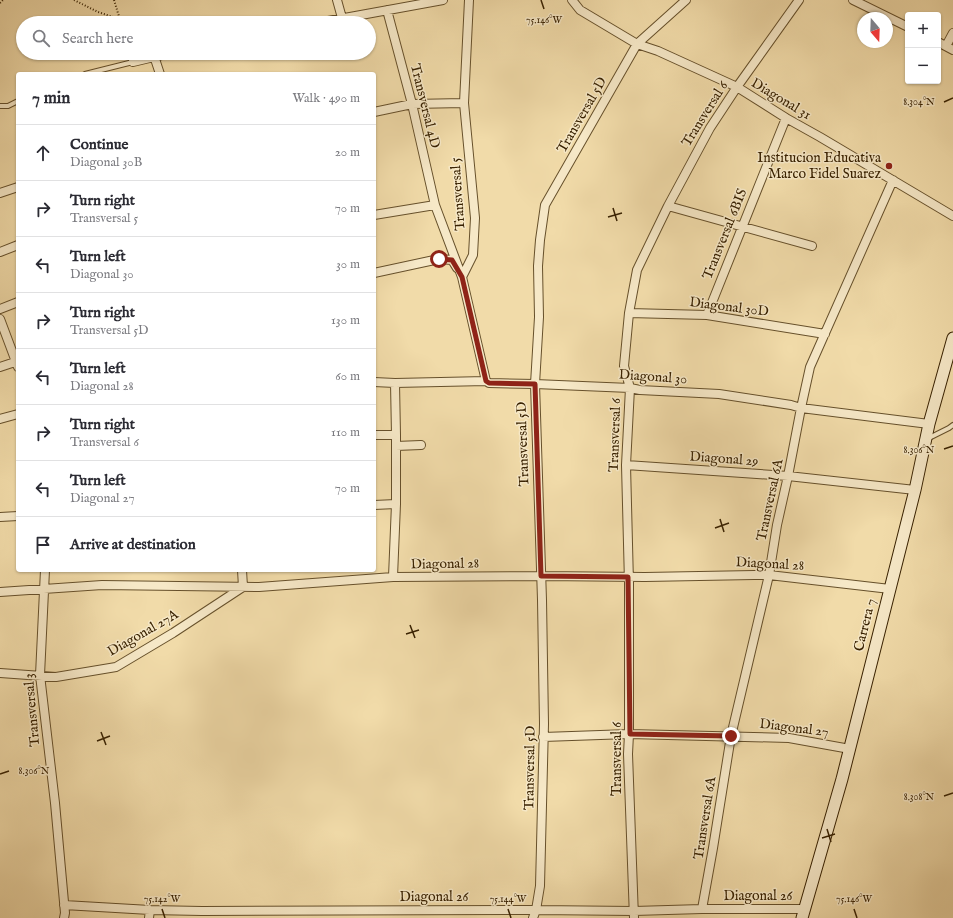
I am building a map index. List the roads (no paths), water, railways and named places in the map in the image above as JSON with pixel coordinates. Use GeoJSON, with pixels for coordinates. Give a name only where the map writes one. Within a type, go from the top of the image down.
{"type":"FeatureCollection","features":[{"type":"Feature","properties":{"kind":"main road","name":"Carrera 7"},"geometry":{"type":"LineString","coordinates":[[803,914],[850,749],[915,490],[929,424],[952,344]]}},
{"type":"Feature","properties":{"kind":"street"},"geometry":{"type":"LineString","coordinates":[[337,0],[341,16]]}},
{"type":"Feature","properties":{"kind":"street"},"geometry":{"type":"LineString","coordinates":[[353,16],[439,0]]}},
{"type":"Feature","properties":{"kind":"street","name":"Transversal 5"},"geometry":{"type":"LineString","coordinates":[[462,277],[473,255],[474,218],[464,103],[469,0]]}},
{"type":"Feature","properties":{"kind":"street","name":"Diagonal 31"},"geometry":{"type":"LineString","coordinates":[[572,0],[580,10],[637,44],[658,51],[737,87],[786,118],[953,216]]}},
{"type":"Feature","properties":{"kind":"street","name":"Transversal 5D"},"geometry":{"type":"LineString","coordinates":[[533,918],[536,910],[540,886],[543,736],[541,576],[535,384],[539,317],[538,266],[545,205],[637,44],[686,0]]}},
{"type":"Feature","properties":{"kind":"street","name":"Transversal 6"},"geometry":{"type":"LineString","coordinates":[[634,914],[628,754],[630,734],[626,465],[630,388],[624,366],[629,313],[637,270],[668,206],[710,128],[737,87],[799,0]]}},
{"type":"Feature","properties":{"kind":"street"},"geometry":{"type":"LineString","coordinates":[[853,0],[905,26]]}},
{"type":"Feature","properties":{"kind":"street","name":"Transversal 4D"},"geometry":{"type":"LineString","coordinates":[[387,10],[412,104],[435,206],[462,277]]}},
{"type":"Feature","properties":{"kind":"street"},"geometry":{"type":"LineString","coordinates":[[949,48],[953,34]]}},
{"type":"Feature","properties":{"kind":"street"},"geometry":{"type":"LineString","coordinates":[[132,62],[139,60]]}},
{"type":"Feature","properties":{"kind":"street"},"geometry":{"type":"LineString","coordinates":[[155,60],[159,72]]}},
{"type":"Feature","properties":{"kind":"street"},"geometry":{"type":"LineString","coordinates":[[376,112],[412,104],[464,103]]}},
{"type":"Feature","properties":{"kind":"street","name":"Transversal 6BIS"},"geometry":{"type":"LineString","coordinates":[[707,315],[786,118]]}},
{"type":"Feature","properties":{"kind":"street","name":"Transversal 6A"},"geometry":{"type":"LineString","coordinates":[[702,909],[731,736],[769,575],[776,525],[788,476],[810,367],[893,180]]}},
{"type":"Feature","properties":{"kind":"street"},"geometry":{"type":"LineString","coordinates":[[0,193],[16,188]]}},
{"type":"Feature","properties":{"kind":"street"},"geometry":{"type":"LineString","coordinates":[[376,215],[435,206]]}},
{"type":"Feature","properties":{"kind":"street"},"geometry":{"type":"LineString","coordinates":[[668,206],[812,246]]}},
{"type":"Feature","properties":{"kind":"street"},"geometry":{"type":"LineString","coordinates":[[0,252],[16,246]]}},
{"type":"Feature","properties":{"kind":"street"},"geometry":{"type":"LineString","coordinates":[[376,273],[439,259],[452,260],[462,277],[486,381]]}},
{"type":"Feature","properties":{"kind":"street"},"geometry":{"type":"LineString","coordinates":[[0,309],[16,303]]}},
{"type":"Feature","properties":{"kind":"street","name":"Diagonal 30D"},"geometry":{"type":"LineString","coordinates":[[629,313],[707,315],[825,334]]}},
{"type":"Feature","properties":{"kind":"street"},"geometry":{"type":"LineString","coordinates":[[0,319],[16,361]]}},
{"type":"Feature","properties":{"kind":"street"},"geometry":{"type":"LineString","coordinates":[[0,367],[16,364]]}},
{"type":"Feature","properties":{"kind":"street","name":"Diagonal 30"},"geometry":{"type":"LineString","coordinates":[[376,382],[486,381],[489,383],[630,388],[640,390],[720,394],[792,405],[801,408],[929,424]]}},
{"type":"Feature","properties":{"kind":"street"},"geometry":{"type":"LineString","coordinates":[[393,577],[396,504],[395,383]]}},
{"type":"Feature","properties":{"kind":"street"},"geometry":{"type":"LineString","coordinates":[[0,420],[16,415]]}},
{"type":"Feature","properties":{"kind":"street"},"geometry":{"type":"LineString","coordinates":[[376,435],[396,435]]}},
{"type":"Feature","properties":{"kind":"street"},"geometry":{"type":"LineString","coordinates":[[396,446],[421,445]]}},
{"type":"Feature","properties":{"kind":"street","name":"Diagonal 29"},"geometry":{"type":"LineString","coordinates":[[626,465],[788,476],[915,490]]}},
{"type":"Feature","properties":{"kind":"street"},"geometry":{"type":"LineString","coordinates":[[376,506],[396,504]]}},
{"type":"Feature","properties":{"kind":"street"},"geometry":{"type":"LineString","coordinates":[[0,517],[16,516]]}},
{"type":"Feature","properties":{"kind":"street","name":"Transversal 3"},"geometry":{"type":"LineString","coordinates":[[44,572],[40,676],[55,802],[65,913],[64,918]]}},
{"type":"Feature","properties":{"kind":"street"},"geometry":{"type":"LineString","coordinates":[[242,572],[243,587]]}},
{"type":"Feature","properties":{"kind":"street","name":"Diagonal 28"},"geometry":{"type":"LineString","coordinates":[[0,592],[102,585],[243,587],[393,577],[628,577],[769,575],[890,589]]}},
{"type":"Feature","properties":{"kind":"street","name":"Diagonal 27A"},"geometry":{"type":"LineString","coordinates":[[0,673],[56,677],[116,667],[173,633],[243,587]]}},
{"type":"Feature","properties":{"kind":"street","name":"Diagonal 27"},"geometry":{"type":"LineString","coordinates":[[543,736],[630,734],[789,738],[850,749]]}},
{"type":"Feature","properties":{"kind":"street","name":"Diagonal 26"},"geometry":{"type":"LineString","coordinates":[[64,905],[149,914],[354,914],[536,910],[634,914],[702,909],[803,914]]}},
{"type":"Feature","properties":{"kind":"lane"},"geometry":{"type":"LineString","coordinates":[[93,72],[132,62]]}},
{"type":"Feature","properties":{"kind":"lane"},"geometry":{"type":"LineString","coordinates":[[0,106],[8,106],[16,102]]}},
{"type":"Feature","properties":{"kind":"lane"},"geometry":{"type":"LineString","coordinates":[[926,439],[953,425]]}},
{"type":"Feature","properties":{"kind":"place","name":"Institucion Educativa Marco Fidel Suarez"},"geometry":{"type":"Point","coordinates":[889,166]}}]}
